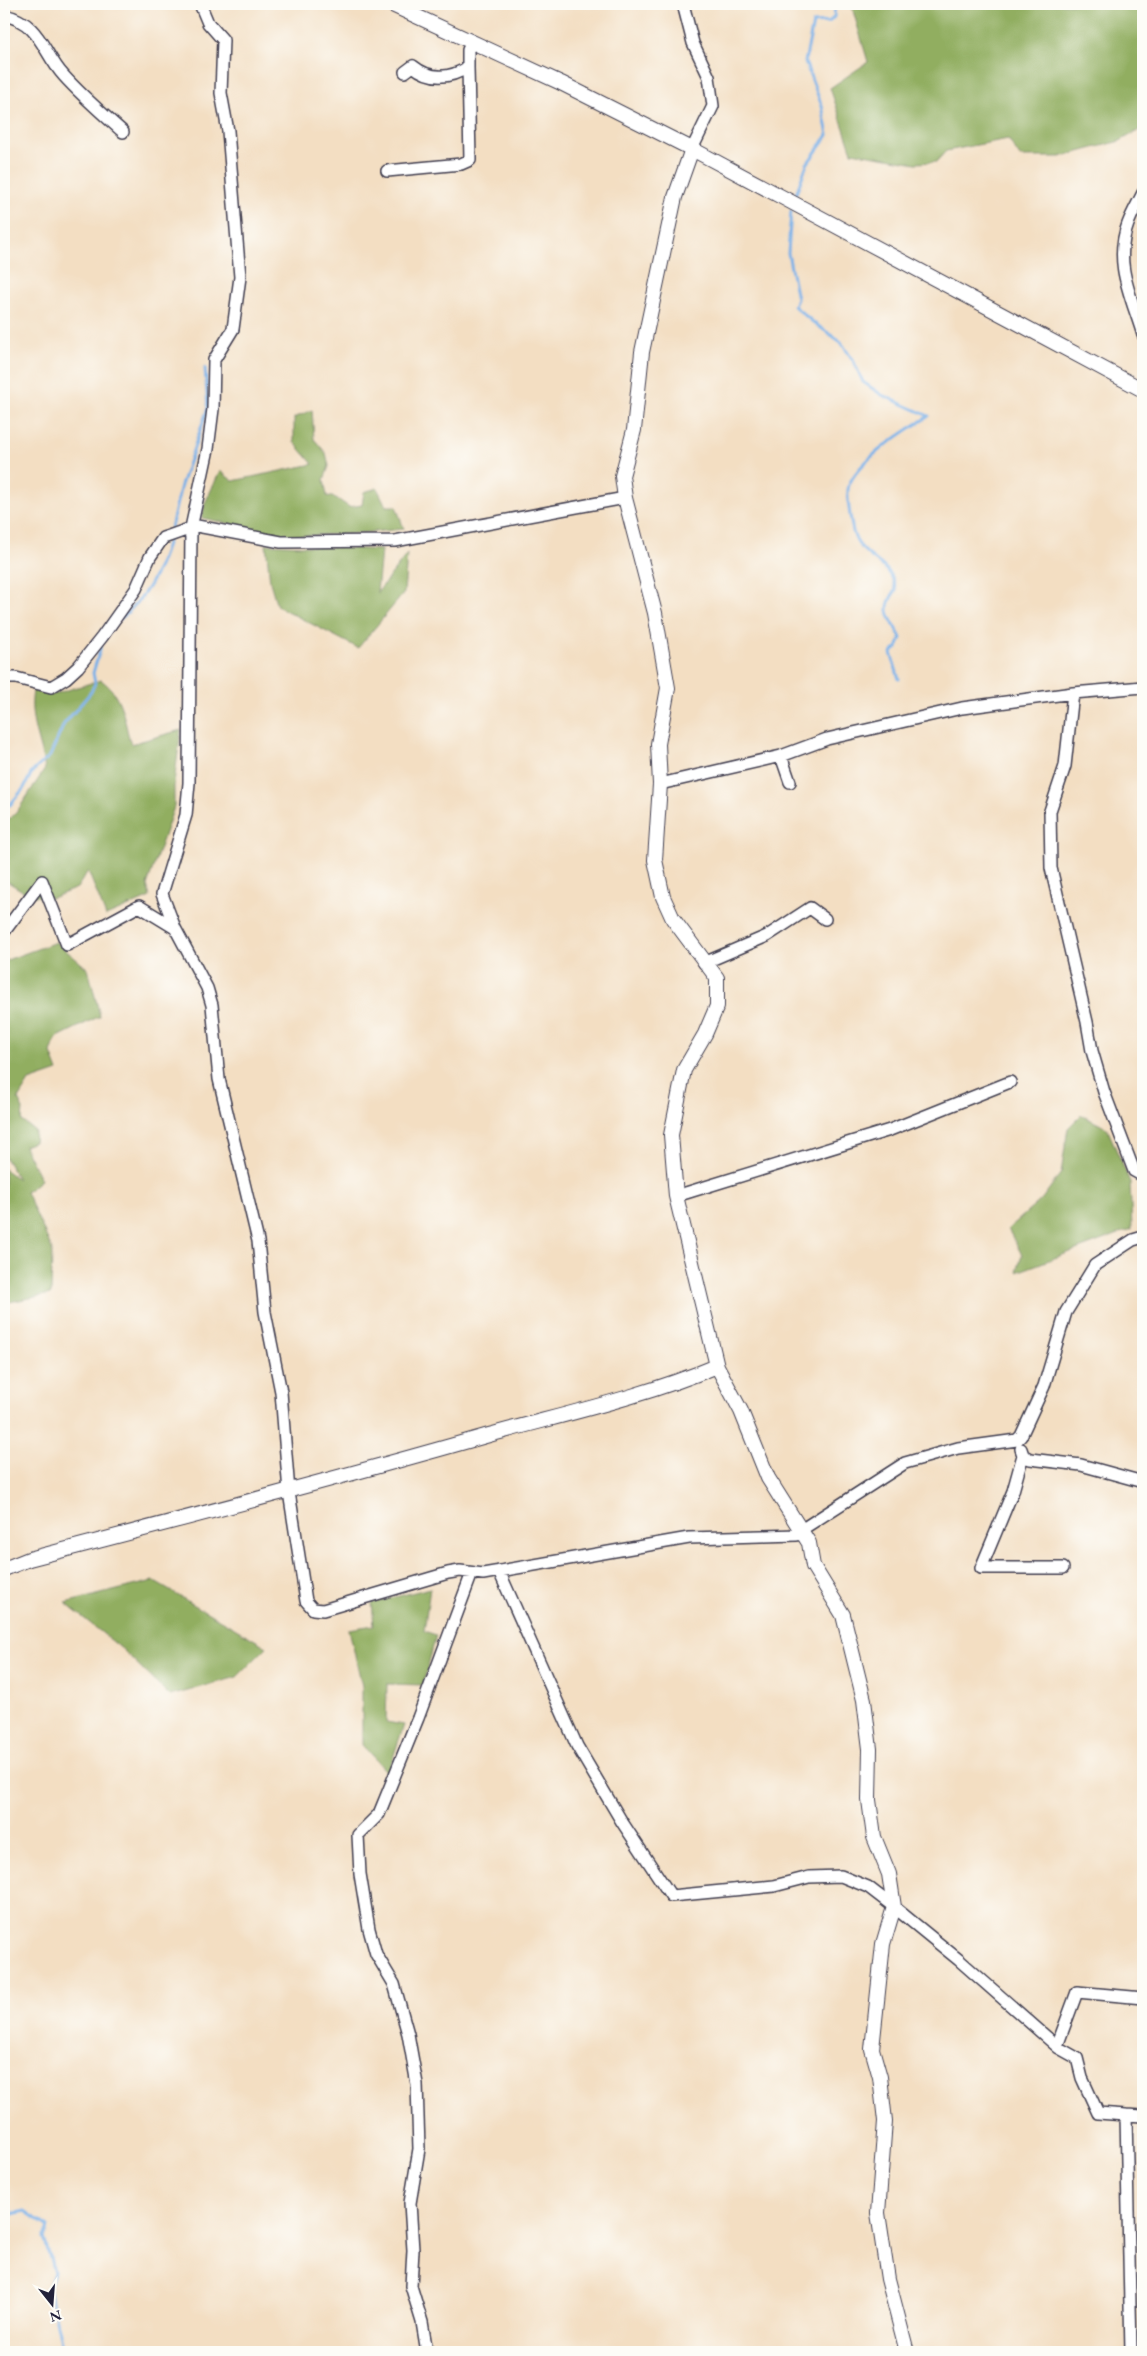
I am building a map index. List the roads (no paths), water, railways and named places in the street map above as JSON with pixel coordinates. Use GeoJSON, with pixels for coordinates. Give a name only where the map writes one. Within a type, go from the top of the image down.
{"type":"FeatureCollection","features":[{"type":"Feature","properties":{"kind":"street"},"geometry":{"type":"LineString","coordinates":[[200,4],[208,23],[223,40],[221,93],[228,131],[240,277],[233,329],[214,360],[208,449],[191,528],[189,783],[186,815],[162,894],[175,928],[207,988],[212,1006],[219,1079],[258,1241],[265,1312],[282,1392],[288,1492],[306,1601],[313,1609],[322,1610],[430,1577],[460,1571],[472,1573],[499,1571],[688,1538],[797,1535],[801,1530],[905,1463],[958,1448],[1017,1440],[1021,1436],[1044,1386],[1066,1312],[1095,1265],[1133,1240],[1143,1237]]}},
{"type":"Feature","properties":{"kind":"street"},"geometry":{"type":"LineString","coordinates":[[390,4],[561,83],[692,149],[1143,390]]}},
{"type":"Feature","properties":{"kind":"street"},"geometry":{"type":"LineString","coordinates":[[683,4],[693,43],[709,77],[713,106],[692,149],[675,197],[642,352],[634,430],[622,476],[625,498],[655,614],[668,688],[658,744],[660,784],[655,860],[663,897],[673,919],[717,978],[717,1006],[684,1070],[672,1135],[676,1196],[717,1366],[741,1411],[768,1478],[809,1543],[813,1566],[843,1615],[864,1700],[870,1749],[869,1800],[874,1837],[888,1874],[894,1907],[883,1944],[872,2049],[880,2077],[885,2121],[878,2212],[888,2279],[907,2352]]}},
{"type":"Feature","properties":{"kind":"street"},"geometry":{"type":"LineString","coordinates":[[4,15],[16,18],[44,42],[62,74],[123,132]]}},
{"type":"Feature","properties":{"kind":"street"},"geometry":{"type":"LineString","coordinates":[[387,171],[461,164],[470,160],[468,50],[472,42]]}},
{"type":"Feature","properties":{"kind":"street"},"geometry":{"type":"LineString","coordinates":[[405,72],[413,66],[431,77],[458,73],[468,67]]}},
{"type":"Feature","properties":{"kind":"street"},"geometry":{"type":"LineString","coordinates":[[1143,193],[1128,224],[1122,248],[1121,264],[1143,335]]}},
{"type":"Feature","properties":{"kind":"street"},"geometry":{"type":"LineString","coordinates":[[4,678],[16,678],[51,687],[66,678],[102,637],[136,589],[150,557],[163,538],[197,526],[280,542],[395,541],[625,498]]}},
{"type":"Feature","properties":{"kind":"street"},"geometry":{"type":"LineString","coordinates":[[660,784],[781,756],[827,739],[962,708],[1073,693],[1143,687]]}},
{"type":"Feature","properties":{"kind":"street"},"geometry":{"type":"LineString","coordinates":[[1073,693],[1065,766],[1050,811],[1051,868],[1092,1051],[1104,1092],[1134,1171],[1143,1176]]}},
{"type":"Feature","properties":{"kind":"street"},"geometry":{"type":"LineString","coordinates":[[781,756],[790,782]]}},
{"type":"Feature","properties":{"kind":"street"},"geometry":{"type":"LineString","coordinates":[[4,932],[42,881],[67,945],[139,906],[175,928]]}},
{"type":"Feature","properties":{"kind":"street"},"geometry":{"type":"LineString","coordinates":[[704,963],[767,936],[810,908],[825,918]]}},
{"type":"Feature","properties":{"kind":"street"},"geometry":{"type":"LineString","coordinates":[[676,1196],[890,1130],[1010,1082]]}},
{"type":"Feature","properties":{"kind":"street"},"geometry":{"type":"LineString","coordinates":[[4,1569],[29,1559],[288,1492],[580,1410],[639,1396],[717,1366]]}},
{"type":"Feature","properties":{"kind":"street"},"geometry":{"type":"LineString","coordinates":[[1017,1440],[1023,1454],[1030,1460],[1081,1465],[1143,1482]]}},
{"type":"Feature","properties":{"kind":"street"},"geometry":{"type":"LineString","coordinates":[[1023,1454],[1013,1491],[981,1568],[1064,1568]]}},
{"type":"Feature","properties":{"kind":"street"},"geometry":{"type":"LineString","coordinates":[[499,1571],[577,1746],[622,1822],[671,1896],[774,1886],[809,1877],[841,1876],[868,1887],[959,1960],[1058,2046],[1077,2058],[1082,2078],[1098,2113],[1143,2116]]}},
{"type":"Feature","properties":{"kind":"street"},"geometry":{"type":"LineString","coordinates":[[427,2352],[422,2322],[411,2286],[410,2203],[420,2149],[416,2110],[417,2084],[408,2034],[394,1984],[376,1954],[369,1929],[360,1874],[358,1835],[379,1814],[418,1718],[472,1573]]}},
{"type":"Feature","properties":{"kind":"street"},"geometry":{"type":"LineString","coordinates":[[1058,2046],[1077,1992],[1143,1998]]}},
{"type":"Feature","properties":{"kind":"street"},"geometry":{"type":"LineString","coordinates":[[1126,2115],[1131,2352]]}},
{"type":"Feature","properties":{"kind":"waterway"},"geometry":{"type":"LineString","coordinates":[[795,196],[807,164],[828,135],[822,106],[805,62],[813,23],[829,22],[834,17],[835,4]]}},
{"type":"Feature","properties":{"kind":"waterway"},"geometry":{"type":"LineString","coordinates":[[791,211],[788,253],[797,299],[794,306],[841,342],[854,362],[863,382],[882,395],[929,416],[884,446],[862,465],[854,475],[848,488],[850,515],[856,540],[866,553],[887,570],[894,582],[896,590],[891,597],[888,609],[901,638],[897,648],[891,653],[899,679]]}},
{"type":"Feature","properties":{"kind":"waterway"},"geometry":{"type":"LineString","coordinates":[[170,532],[181,485],[208,408],[205,368]]}},
{"type":"Feature","properties":{"kind":"waterway"},"geometry":{"type":"LineString","coordinates":[[120,619],[144,593],[161,562],[168,540]]}},
{"type":"Feature","properties":{"kind":"waterway"},"geometry":{"type":"LineString","coordinates":[[10,805],[24,788],[32,772],[50,756],[64,724],[91,692],[95,683],[93,673],[101,646]]}},
{"type":"Feature","properties":{"kind":"waterway"},"geometry":{"type":"LineString","coordinates":[[4,2216],[25,2211],[48,2227],[44,2238],[54,2272],[49,2287],[63,2352]]}}]}
